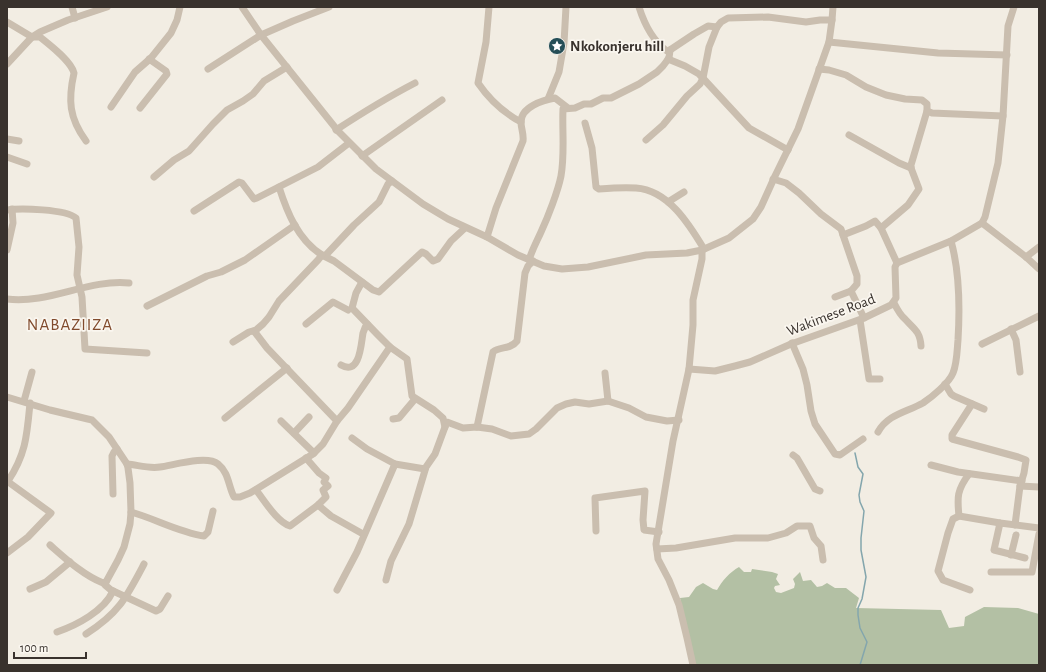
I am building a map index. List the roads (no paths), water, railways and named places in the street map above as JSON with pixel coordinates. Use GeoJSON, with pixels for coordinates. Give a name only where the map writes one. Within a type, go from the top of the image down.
{"type":"FeatureCollection","features":[{"type":"Feature","properties":{"kind":"street"},"geometry":{"type":"LineString","coordinates":[[72,7],[75,18]]}},
{"type":"Feature","properties":{"kind":"street"},"geometry":{"type":"LineString","coordinates":[[7,64],[32,37],[75,18],[107,7]]}},
{"type":"Feature","properties":{"kind":"street"},"geometry":{"type":"LineString","coordinates":[[111,107],[135,72],[149,60],[171,33],[180,7]]}},
{"type":"Feature","properties":{"kind":"street"},"geometry":{"type":"LineString","coordinates":[[242,7],[261,35],[336,130],[362,156],[392,181],[423,204],[465,228],[518,255],[544,266],[573,269],[646,255],[687,253],[703,249],[729,238],[753,219],[763,203],[773,179],[798,129],[829,42],[832,7]]}},
{"type":"Feature","properties":{"kind":"street"},"geometry":{"type":"LineString","coordinates":[[208,68],[261,35],[330,7]]}},
{"type":"Feature","properties":{"kind":"street"},"geometry":{"type":"LineString","coordinates":[[489,7],[486,42],[478,83],[487,95],[504,111],[521,122]]}},
{"type":"Feature","properties":{"kind":"street"},"geometry":{"type":"LineString","coordinates":[[548,99],[559,72],[564,43],[566,7]]}},
{"type":"Feature","properties":{"kind":"street"},"geometry":{"type":"LineString","coordinates":[[639,7],[643,20],[649,30],[667,51],[670,50]]}},
{"type":"Feature","properties":{"kind":"street"},"geometry":{"type":"LineString","coordinates":[[843,235],[866,226],[872,221],[875,221],[881,228],[897,263],[951,241],[982,223],[985,217],[998,163],[1003,116],[1009,21],[1014,7]]}},
{"type":"Feature","properties":{"kind":"street"},"geometry":{"type":"LineString","coordinates":[[646,140],[663,125],[687,96],[700,84],[703,78],[710,47],[717,27],[721,22],[728,18],[768,17],[806,22],[832,20]]}},
{"type":"Feature","properties":{"kind":"street"},"geometry":{"type":"LineString","coordinates":[[7,22],[32,37],[40,37],[58,52],[73,69],[74,73],[70,108],[74,121],[86,141]]}},
{"type":"Feature","properties":{"kind":"street"},"geometry":{"type":"LineString","coordinates":[[477,426],[493,352],[498,349],[514,345],[517,341],[525,272],[531,261],[532,250],[542,231],[561,178],[563,156],[563,109],[576,108],[584,104],[591,104],[603,98],[611,98],[639,84],[657,72],[668,59],[670,50],[708,26],[717,27]]}},
{"type":"Feature","properties":{"kind":"street"},"geometry":{"type":"LineString","coordinates":[[829,42],[938,53],[1007,55]]}},
{"type":"Feature","properties":{"kind":"street"},"geometry":{"type":"LineString","coordinates":[[668,59],[685,66],[703,78],[749,128],[788,150]]}},
{"type":"Feature","properties":{"kind":"street"},"geometry":{"type":"LineString","coordinates":[[140,108],[166,74],[166,71],[149,60]]}},
{"type":"Feature","properties":{"kind":"street"},"geometry":{"type":"LineString","coordinates":[[154,177],[174,160],[189,151],[227,110],[252,94],[264,81],[287,67]]}},
{"type":"Feature","properties":{"kind":"street"},"geometry":{"type":"LineString","coordinates":[[819,69],[846,75],[866,87],[886,95],[904,99],[922,100],[927,104],[927,111],[915,149],[911,168],[919,186],[917,192],[908,205],[881,228]]}},
{"type":"Feature","properties":{"kind":"street"},"geometry":{"type":"LineString","coordinates":[[336,130],[372,106],[415,83]]}},
{"type":"Feature","properties":{"kind":"street"},"geometry":{"type":"LineString","coordinates":[[487,238],[499,201],[523,141],[524,136],[521,122],[523,113],[528,108],[548,99],[555,98],[568,108]]}},
{"type":"Feature","properties":{"kind":"street"},"geometry":{"type":"LineString","coordinates":[[362,156],[442,100]]}},
{"type":"Feature","properties":{"kind":"street"},"geometry":{"type":"LineString","coordinates":[[927,111],[932,113],[1003,116]]}},
{"type":"Feature","properties":{"kind":"street"},"geometry":{"type":"LineString","coordinates":[[585,122],[592,148],[596,187],[637,188],[655,192],[668,202],[694,232],[703,249],[692,300],[693,325],[689,370],[666,482],[658,532],[657,549],[658,559],[669,580],[688,638],[692,665]]}},
{"type":"Feature","properties":{"kind":"street"},"geometry":{"type":"LineString","coordinates":[[849,135],[899,163],[911,168]]}},
{"type":"Feature","properties":{"kind":"street"},"geometry":{"type":"LineString","coordinates":[[7,139],[19,141]]}},
{"type":"Feature","properties":{"kind":"street"},"geometry":{"type":"LineString","coordinates":[[194,211],[240,182],[242,182],[255,199],[318,167],[349,143]]}},
{"type":"Feature","properties":{"kind":"street"},"geometry":{"type":"LineString","coordinates":[[7,157],[27,164]]}},
{"type":"Feature","properties":{"kind":"street"},"geometry":{"type":"LineString","coordinates":[[773,179],[786,183],[800,193],[822,214],[841,229],[858,281],[856,286],[851,291],[836,297]]}},
{"type":"Feature","properties":{"kind":"street"},"geometry":{"type":"LineString","coordinates":[[233,342],[249,332],[254,331],[263,324],[279,301],[318,260],[379,202],[388,184],[392,181]]}},
{"type":"Feature","properties":{"kind":"street"},"geometry":{"type":"LineString","coordinates":[[279,187],[295,226],[314,249],[376,292],[381,291],[422,252],[433,260],[437,260],[451,241],[465,228]]}},
{"type":"Feature","properties":{"kind":"street"},"geometry":{"type":"LineString","coordinates":[[668,202],[684,192]]}},
{"type":"Feature","properties":{"kind":"street"},"geometry":{"type":"LineString","coordinates":[[8,250],[13,222],[10,210],[57,212],[70,214],[76,218],[79,237],[77,275],[82,297],[86,349],[147,353]]}},
{"type":"Feature","properties":{"kind":"street"},"geometry":{"type":"LineString","coordinates":[[982,223],[1039,269]]}},
{"type":"Feature","properties":{"kind":"street"},"geometry":{"type":"LineString","coordinates":[[147,306],[207,276],[221,272],[245,260],[295,226]]}},
{"type":"Feature","properties":{"kind":"street"},"geometry":{"type":"LineString","coordinates":[[878,432],[886,420],[923,402],[945,384],[953,374],[960,317],[958,280],[955,256],[951,241]]}},
{"type":"Feature","properties":{"kind":"street"},"geometry":{"type":"LineString","coordinates":[[1026,257],[1039,247]]}},
{"type":"Feature","properties":{"kind":"street","name":"Wakimese Road"},"geometry":{"type":"LineString","coordinates":[[689,370],[715,371],[750,362],[792,343],[862,319],[894,303],[896,296],[895,267],[897,263]]}},
{"type":"Feature","properties":{"kind":"street"},"geometry":{"type":"LineString","coordinates":[[362,282],[356,293],[352,308],[390,347],[407,360],[410,391],[412,396],[443,418],[445,427]]}},
{"type":"Feature","properties":{"kind":"street"},"geometry":{"type":"LineString","coordinates":[[7,299],[37,299],[108,283],[129,283]]}},
{"type":"Feature","properties":{"kind":"street"},"geometry":{"type":"LineString","coordinates":[[851,291],[862,319],[869,379],[880,379]]}},
{"type":"Feature","properties":{"kind":"street"},"geometry":{"type":"LineString","coordinates":[[306,324],[333,302],[348,310]]}},
{"type":"Feature","properties":{"kind":"street"},"geometry":{"type":"LineString","coordinates":[[894,303],[903,318],[914,328],[920,337],[921,346]]}},
{"type":"Feature","properties":{"kind":"street"},"geometry":{"type":"LineString","coordinates":[[982,344],[1039,316]]}},
{"type":"Feature","properties":{"kind":"street"},"geometry":{"type":"LineString","coordinates":[[341,364],[348,367],[355,363],[361,350],[363,332],[367,324]]}},
{"type":"Feature","properties":{"kind":"street"},"geometry":{"type":"LineString","coordinates":[[1011,329],[1016,340],[1020,372]]}},
{"type":"Feature","properties":{"kind":"street"},"geometry":{"type":"LineString","coordinates":[[254,331],[337,421]]}},
{"type":"Feature","properties":{"kind":"street"},"geometry":{"type":"LineString","coordinates":[[792,343],[803,369],[815,424],[835,454],[840,455],[863,439]]}},
{"type":"Feature","properties":{"kind":"street"},"geometry":{"type":"LineString","coordinates":[[127,464],[160,468],[204,460],[213,461],[226,473],[233,496],[235,498],[245,495],[256,490],[314,453],[323,444],[337,421],[348,408],[390,347]]}},
{"type":"Feature","properties":{"kind":"street"},"geometry":{"type":"LineString","coordinates":[[225,418],[287,368]]}},
{"type":"Feature","properties":{"kind":"street"},"geometry":{"type":"LineString","coordinates":[[7,553],[28,536],[51,512],[7,481],[20,461],[27,441],[27,402],[32,372]]}},
{"type":"Feature","properties":{"kind":"street"},"geometry":{"type":"LineString","coordinates":[[605,373],[608,401]]}},
{"type":"Feature","properties":{"kind":"street"},"geometry":{"type":"LineString","coordinates":[[945,384],[951,394],[984,408]]}},
{"type":"Feature","properties":{"kind":"street"},"geometry":{"type":"LineString","coordinates":[[7,397],[50,410],[92,420],[105,432],[127,464],[129,473],[131,512],[124,547],[117,564],[105,584],[107,588],[157,611],[160,609],[168,596]]}},
{"type":"Feature","properties":{"kind":"street"},"geometry":{"type":"LineString","coordinates":[[393,420],[399,418],[415,399]]}},
{"type":"Feature","properties":{"kind":"street"},"geometry":{"type":"LineString","coordinates":[[386,580],[391,561],[409,524],[425,469],[434,454],[447,422],[467,429],[477,426],[492,429],[511,436],[529,434],[540,426],[557,408],[566,404],[575,402],[589,404],[608,401],[629,408],[646,417],[667,421],[678,420]]}},
{"type":"Feature","properties":{"kind":"street"},"geometry":{"type":"LineString","coordinates":[[972,404],[952,438],[1024,459],[1026,462],[1015,524]]}},
{"type":"Feature","properties":{"kind":"street"},"geometry":{"type":"LineString","coordinates":[[294,433],[309,417]]}},
{"type":"Feature","properties":{"kind":"street"},"geometry":{"type":"LineString","coordinates":[[281,421],[314,453]]}},
{"type":"Feature","properties":{"kind":"street"},"geometry":{"type":"LineString","coordinates":[[352,438],[367,449],[395,464],[425,469]]}},
{"type":"Feature","properties":{"kind":"street"},"geometry":{"type":"LineString","coordinates":[[113,494],[112,456],[117,449]]}},
{"type":"Feature","properties":{"kind":"street"},"geometry":{"type":"LineString","coordinates":[[793,455],[797,458],[815,489],[820,491]]}},
{"type":"Feature","properties":{"kind":"street"},"geometry":{"type":"LineString","coordinates":[[256,490],[269,508],[290,526],[318,505],[326,497],[323,490],[328,486],[324,482],[326,478],[319,473],[306,458]]}},
{"type":"Feature","properties":{"kind":"street"},"geometry":{"type":"LineString","coordinates":[[337,590],[357,552],[363,534],[395,464]]}},
{"type":"Feature","properties":{"kind":"street"},"geometry":{"type":"LineString","coordinates":[[931,465],[969,474],[1039,487]]}},
{"type":"Feature","properties":{"kind":"street"},"geometry":{"type":"LineString","coordinates":[[959,516],[959,491],[961,484],[969,474]]}},
{"type":"Feature","properties":{"kind":"street"},"geometry":{"type":"LineString","coordinates":[[596,531],[595,498],[645,491],[643,520],[644,530],[658,532]]}},
{"type":"Feature","properties":{"kind":"street"},"geometry":{"type":"LineString","coordinates":[[318,505],[331,516],[363,534]]}},
{"type":"Feature","properties":{"kind":"street"},"geometry":{"type":"LineString","coordinates":[[131,512],[153,519],[186,533],[205,536],[208,532],[212,511]]}},
{"type":"Feature","properties":{"kind":"street"},"geometry":{"type":"LineString","coordinates":[[970,590],[943,580],[938,571],[953,519],[959,516],[1039,528]]}},
{"type":"Feature","properties":{"kind":"street"},"geometry":{"type":"LineString","coordinates":[[1000,523],[994,550],[1024,558]]}},
{"type":"Feature","properties":{"kind":"street"},"geometry":{"type":"LineString","coordinates":[[657,549],[683,547],[735,538],[768,538],[786,533],[797,526],[810,526],[814,538],[821,546],[823,560]]}},
{"type":"Feature","properties":{"kind":"street"},"geometry":{"type":"LineString","coordinates":[[991,572],[1032,572],[1039,534]]}},
{"type":"Feature","properties":{"kind":"street"},"geometry":{"type":"LineString","coordinates":[[1011,555],[1016,535]]}},
{"type":"Feature","properties":{"kind":"street"},"geometry":{"type":"LineString","coordinates":[[50,545],[89,576],[103,583],[106,582]]}},
{"type":"Feature","properties":{"kind":"street"},"geometry":{"type":"LineString","coordinates":[[30,589],[46,582],[70,562]]}},
{"type":"Feature","properties":{"kind":"street"},"geometry":{"type":"LineString","coordinates":[[86,634],[109,618],[126,597],[144,564]]}},
{"type":"Feature","properties":{"kind":"street"},"geometry":{"type":"LineString","coordinates":[[57,632],[75,625],[90,616],[107,601],[113,591]]}},
{"type":"Feature","properties":{"kind":"waterway"},"geometry":{"type":"LineString","coordinates":[[855,453],[858,467],[863,474],[859,495],[864,511],[861,550],[866,577],[862,599],[858,608],[860,628],[867,642],[860,665]]}},
{"type":"Feature","properties":{"kind":"place","name":"Nkokonjeru hill"},"geometry":{"type":"Point","coordinates":[557,46]}},
{"type":"Feature","properties":{"kind":"district","name":"NABAZIIZA"},"geometry":{"type":"Point","coordinates":[70,324]}}]}
